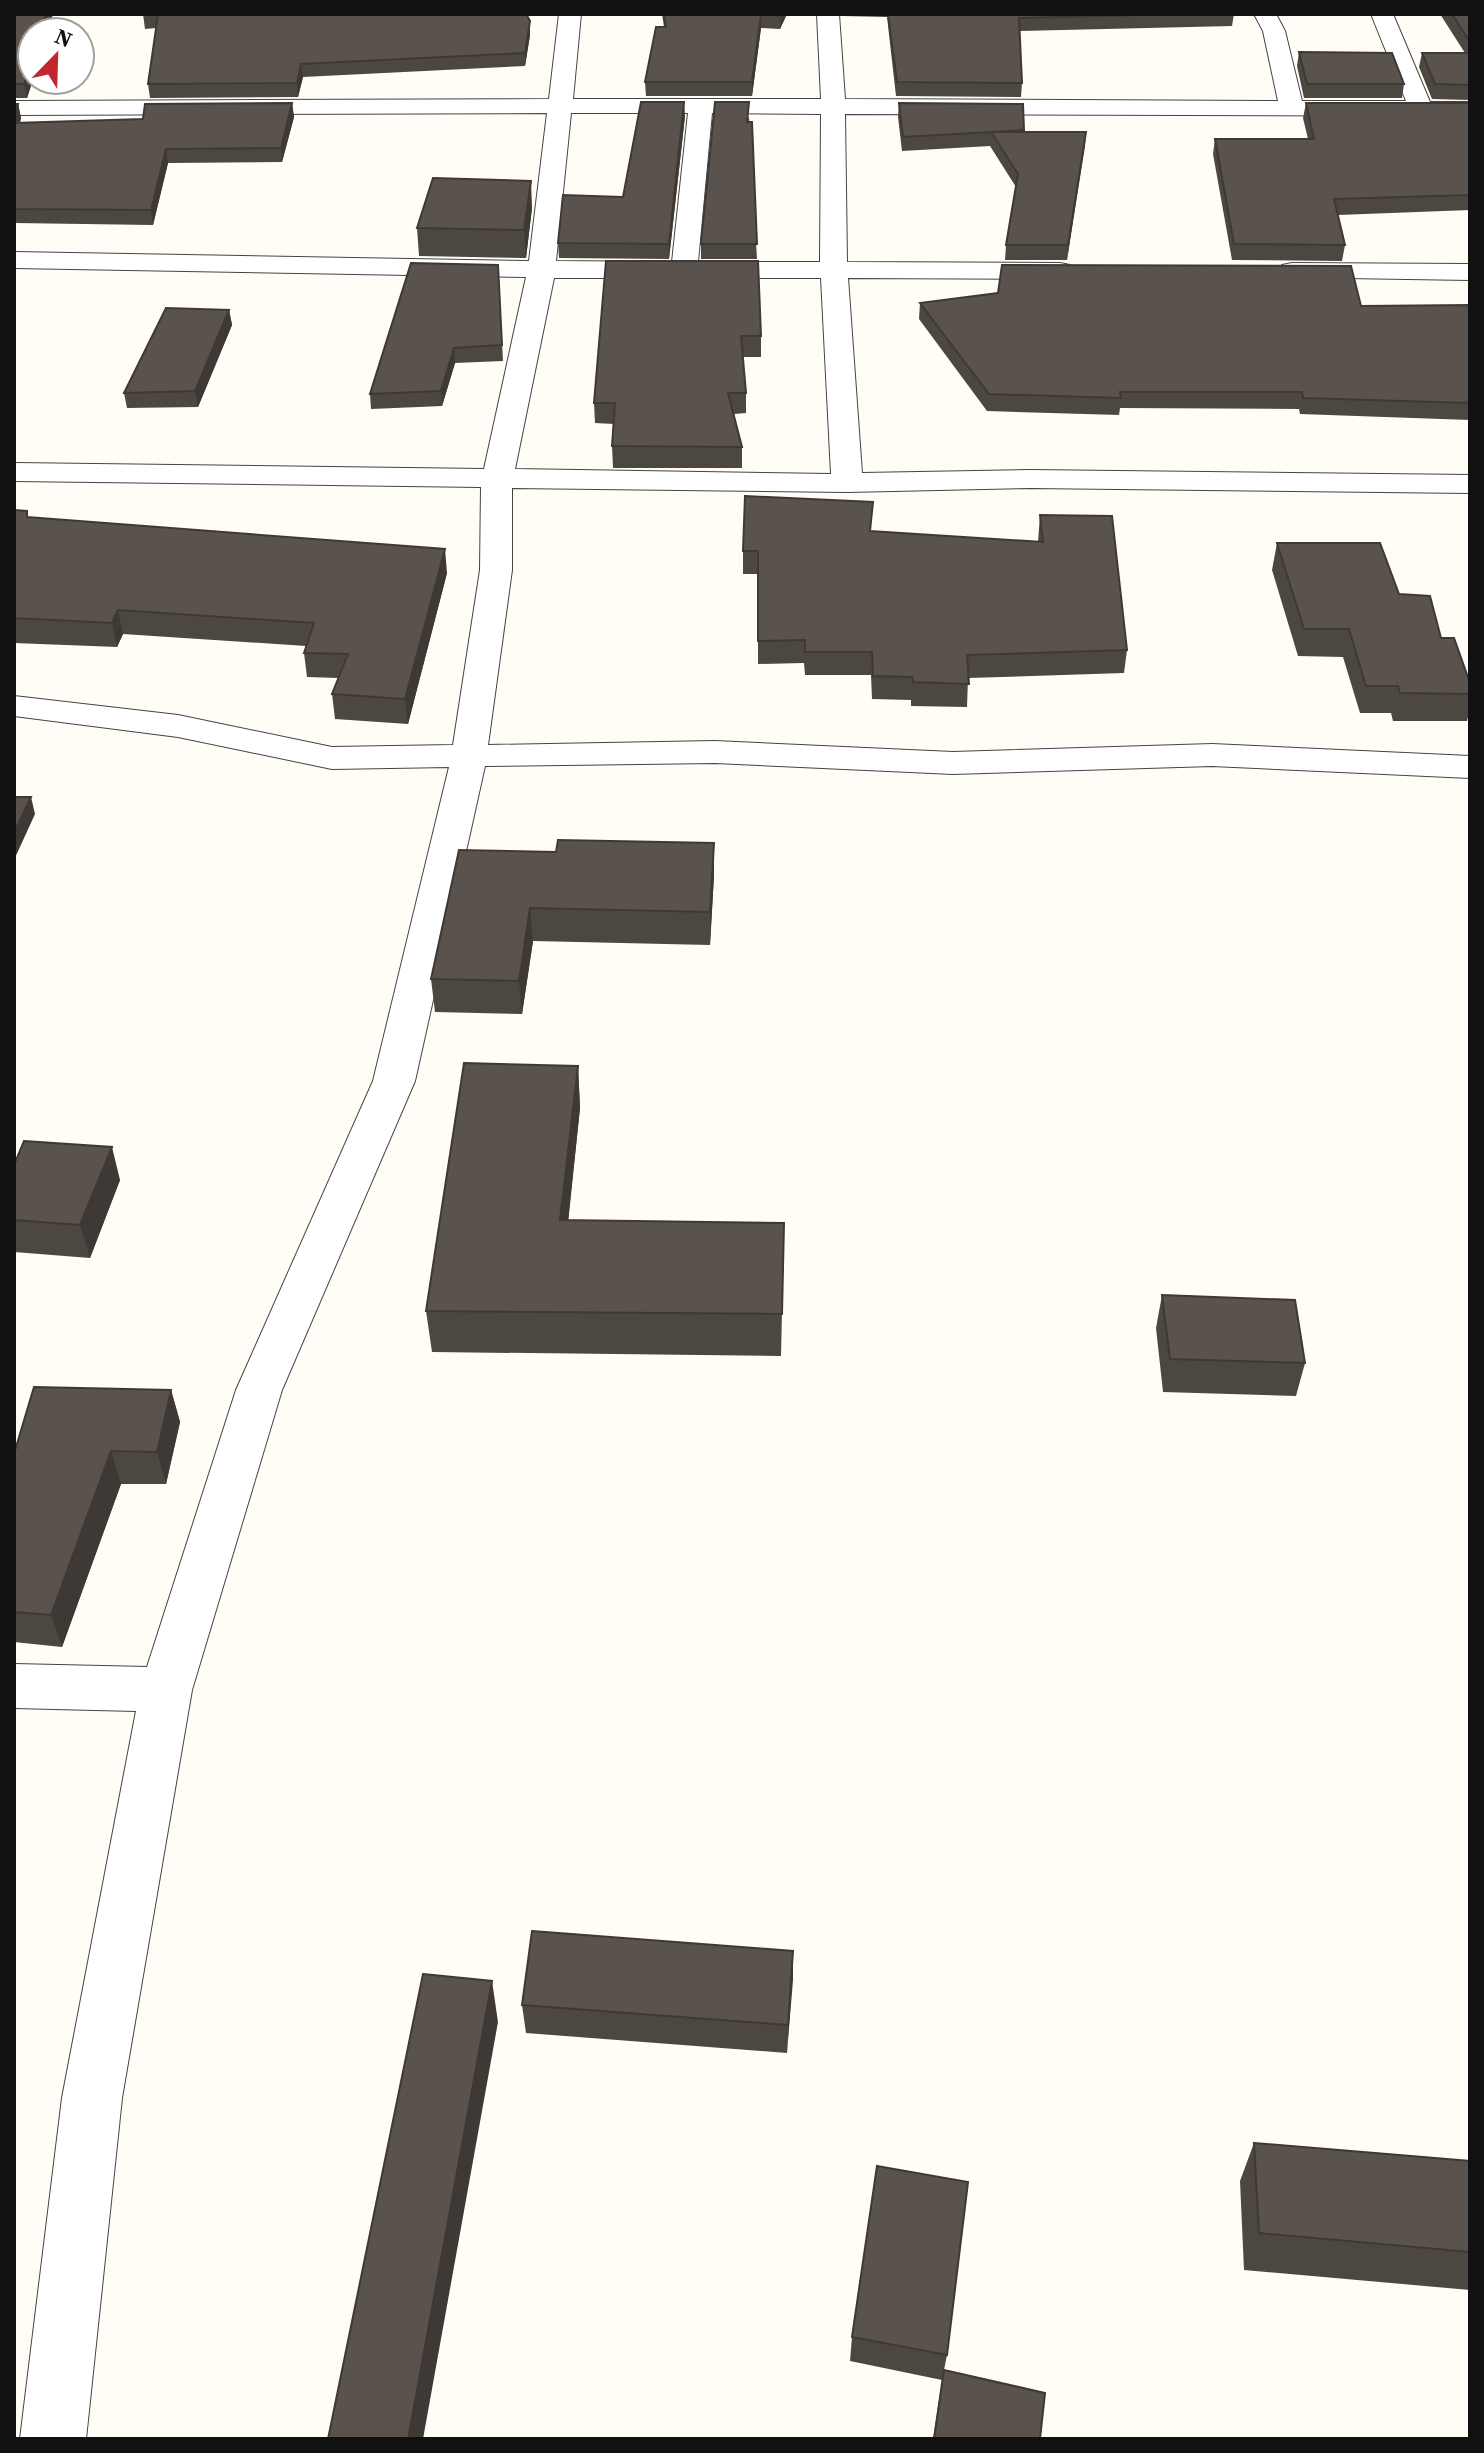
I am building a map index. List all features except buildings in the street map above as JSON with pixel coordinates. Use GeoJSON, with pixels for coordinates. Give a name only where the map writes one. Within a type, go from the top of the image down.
{"type":"FeatureCollection","features":[{"type":"Feature","properties":{"kind":"street"},"geometry":{"type":"LineString","coordinates":[[53,2439],[92,2098],[166,1690],[259,1390],[394,1081],[469,757],[496,570],[497,480],[542,268],[570,14]]}},
{"type":"Feature","properties":{"kind":"street"},"geometry":{"type":"LineString","coordinates":[[828,14],[833,107],[834,271],[847,483]]}},
{"type":"Feature","properties":{"kind":"street"},"geometry":{"type":"LineString","coordinates":[[1265,14],[1274,31],[1291,106]]}},
{"type":"Feature","properties":{"kind":"street"},"geometry":{"type":"LineString","coordinates":[[1382,14],[1421,109]]}},
{"type":"Feature","properties":{"kind":"street"},"geometry":{"type":"LineString","coordinates":[[14,108],[561,104],[1470,109]]}},
{"type":"Feature","properties":{"kind":"street"},"geometry":{"type":"LineString","coordinates":[[684,271],[701,107]]}},
{"type":"Feature","properties":{"kind":"street"},"geometry":{"type":"LineString","coordinates":[[14,260],[383,269],[1087,271]]}},
{"type":"Feature","properties":{"kind":"street"},"geometry":{"type":"LineString","coordinates":[[1261,271],[1470,272]]}},
{"type":"Feature","properties":{"kind":"street"},"geometry":{"type":"LineString","coordinates":[[14,472],[847,483],[1030,479],[1470,484]]}},
{"type":"Feature","properties":{"kind":"street"},"geometry":{"type":"LineString","coordinates":[[14,706],[178,726],[332,758],[715,752],[953,763],[1212,755],[1470,767]]}},
{"type":"Feature","properties":{"kind":"street"},"geometry":{"type":"LineString","coordinates":[[14,1686],[166,1690]]}}]}
